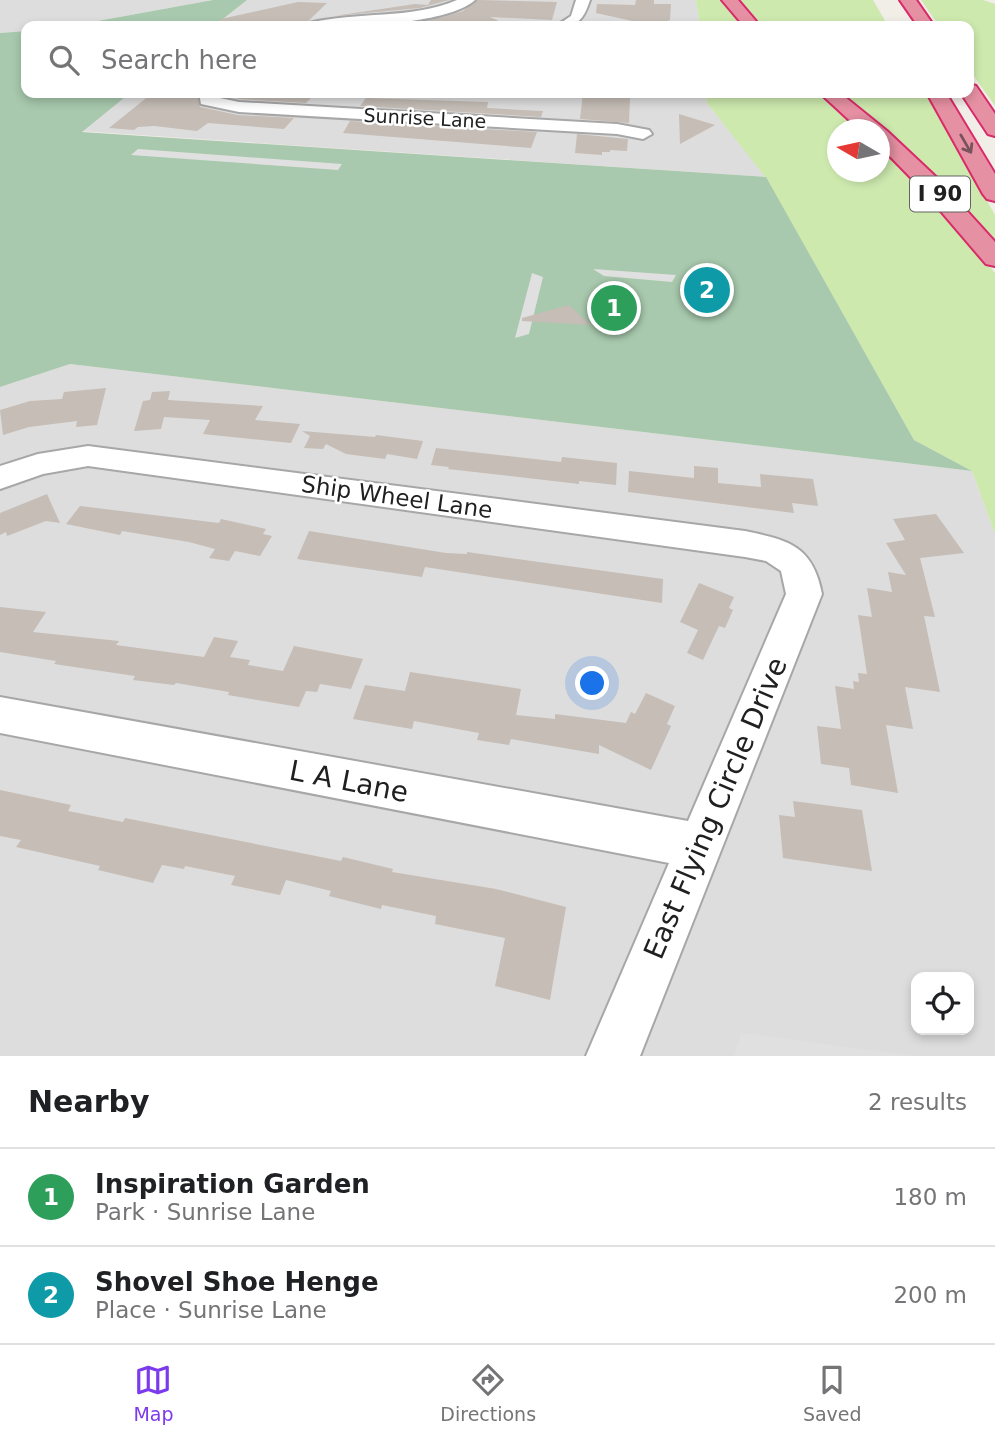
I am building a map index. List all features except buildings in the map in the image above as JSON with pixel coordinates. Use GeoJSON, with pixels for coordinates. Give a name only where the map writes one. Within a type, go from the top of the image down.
{"type":"FeatureCollection","features":[{"type":"Feature","properties":{"kind":"highway"},"geometry":{"type":"LineString","coordinates":[[730,0],[748,21]]}},
{"type":"Feature","properties":{"kind":"highway"},"geometry":{"type":"LineString","coordinates":[[908,0],[923,21]]}},
{"type":"Feature","properties":{"kind":"highway"},"geometry":{"type":"LineString","coordinates":[[835,98],[860,119]]}},
{"type":"Feature","properties":{"kind":"highway","name":"I 90"},"geometry":{"type":"LineString","coordinates":[[939,98],[995,194]]}},
{"type":"Feature","properties":{"kind":"highway"},"geometry":{"type":"LineString","coordinates":[[974,98],[995,130]]}},
{"type":"Feature","properties":{"kind":"highway","name":"I 90"},"geometry":{"type":"LineString","coordinates":[[890,145],[929,183],[995,258]]}},
{"type":"Feature","properties":{"kind":"street"},"geometry":{"type":"LineString","coordinates":[[365,21],[423,15],[454,7],[468,0]]}},
{"type":"Feature","properties":{"kind":"street"},"geometry":{"type":"LineString","coordinates":[[571,21],[579,14],[583,0]]}},
{"type":"Feature","properties":{"kind":"street"},"geometry":{"type":"LineString","coordinates":[[302,14],[310,21]]}},
{"type":"Feature","properties":{"kind":"street","name":"Sunrise Lane"},"geometry":{"type":"LineString","coordinates":[[210,98],[239,107],[617,129],[643,134]]}},
{"type":"Feature","properties":{"kind":"street"},"geometry":{"type":"LineString","coordinates":[[328,112],[339,98]]}},
{"type":"Feature","properties":{"kind":"street","name":"Ship Wheel Lane"},"geometry":{"type":"LineString","coordinates":[[0,478],[38,464],[88,456],[745,544],[771,549],[793,561]]}},
{"type":"Feature","properties":{"kind":"street","name":"East Flying Circle Drive"},"geometry":{"type":"LineString","coordinates":[[613,1056],[804,594],[802,572],[793,561]]}},
{"type":"Feature","properties":{"kind":"street","name":"L A Lane"},"geometry":{"type":"LineString","coordinates":[[0,715],[698,846]]}},
{"type":"Feature","properties":{"kind":"shaded area"},"geometry":{"type":"Polygon","coordinates":[[[0,0],[213,0],[98,21],[21,21],[21,31],[0,33],[0,0]]]}},
{"type":"Feature","properties":{"kind":"shaded area"},"geometry":{"type":"Polygon","coordinates":[[[247,0],[696,0],[699,21],[220,21],[247,0]]]}},
{"type":"Feature","properties":{"kind":"shaded area"},"geometry":{"type":"Polygon","coordinates":[[[123,98],[706,98],[707,103],[766,177],[80,131],[123,98]]]}},
{"type":"Feature","properties":{"kind":"shaded area"},"geometry":{"type":"Polygon","coordinates":[[[138,149],[342,164],[338,170],[131,155],[138,149]]]}},
{"type":"Feature","properties":{"kind":"shaded area"},"geometry":{"type":"Polygon","coordinates":[[[593,269],[676,275],[672,282],[604,276],[593,269]]]}},
{"type":"Feature","properties":{"kind":"shaded area"},"geometry":{"type":"Polygon","coordinates":[[[532,273],[543,277],[529,334],[515,338],[532,273]]]}},
{"type":"Feature","properties":{"kind":"shaded area"},"geometry":{"type":"Polygon","coordinates":[[[70,364],[972,471],[995,534],[995,1056],[0,1056],[0,387],[70,364]]]}},
{"type":"Feature","properties":{"kind":"shaded area"},"geometry":{"type":"Polygon","coordinates":[[[741,1033],[915,1056],[734,1056],[741,1033]]]}},
{"type":"Feature","properties":{"kind":"green space"},"geometry":{"type":"Polygon","coordinates":[[[213,0],[247,0],[220,21],[98,21],[213,0]]]}},
{"type":"Feature","properties":{"kind":"green space"},"geometry":{"type":"Polygon","coordinates":[[[696,0],[721,0],[740,21],[699,21],[696,0]]]}},
{"type":"Feature","properties":{"kind":"green space"},"geometry":{"type":"Polygon","coordinates":[[[736,0],[873,0],[885,21],[754,21],[736,0]]]}},
{"type":"Feature","properties":{"kind":"green space"},"geometry":{"type":"Polygon","coordinates":[[[921,0],[983,0],[995,4],[995,106],[974,76],[974,21],[936,21],[921,0]]]}},
{"type":"Feature","properties":{"kind":"green space"},"geometry":{"type":"Polygon","coordinates":[[[21,31],[21,98],[124,98],[82,132],[766,177],[914,440],[972,471],[70,364],[0,387],[0,33],[21,31]]]}},
{"type":"Feature","properties":{"kind":"green space"},"geometry":{"type":"Polygon","coordinates":[[[706,98],[825,98],[852,119],[827,119],[827,182],[890,182],[890,153],[938,202],[995,273],[995,534],[972,471],[914,440],[766,178],[707,103],[706,98]]]}},
{"type":"Feature","properties":{"kind":"green space"},"geometry":{"type":"Polygon","coordinates":[[[842,98],[929,98],[995,215],[995,247],[890,138],[890,119],[867,119],[842,98]]]}},
{"type":"Feature","properties":{"kind":"place","name":"Shovel Shoe Henge"},"geometry":{"type":"Point","coordinates":[707,290]}},
{"type":"Feature","properties":{"kind":"place","name":"Inspiration Garden"},"geometry":{"type":"Point","coordinates":[614,308]}}]}
